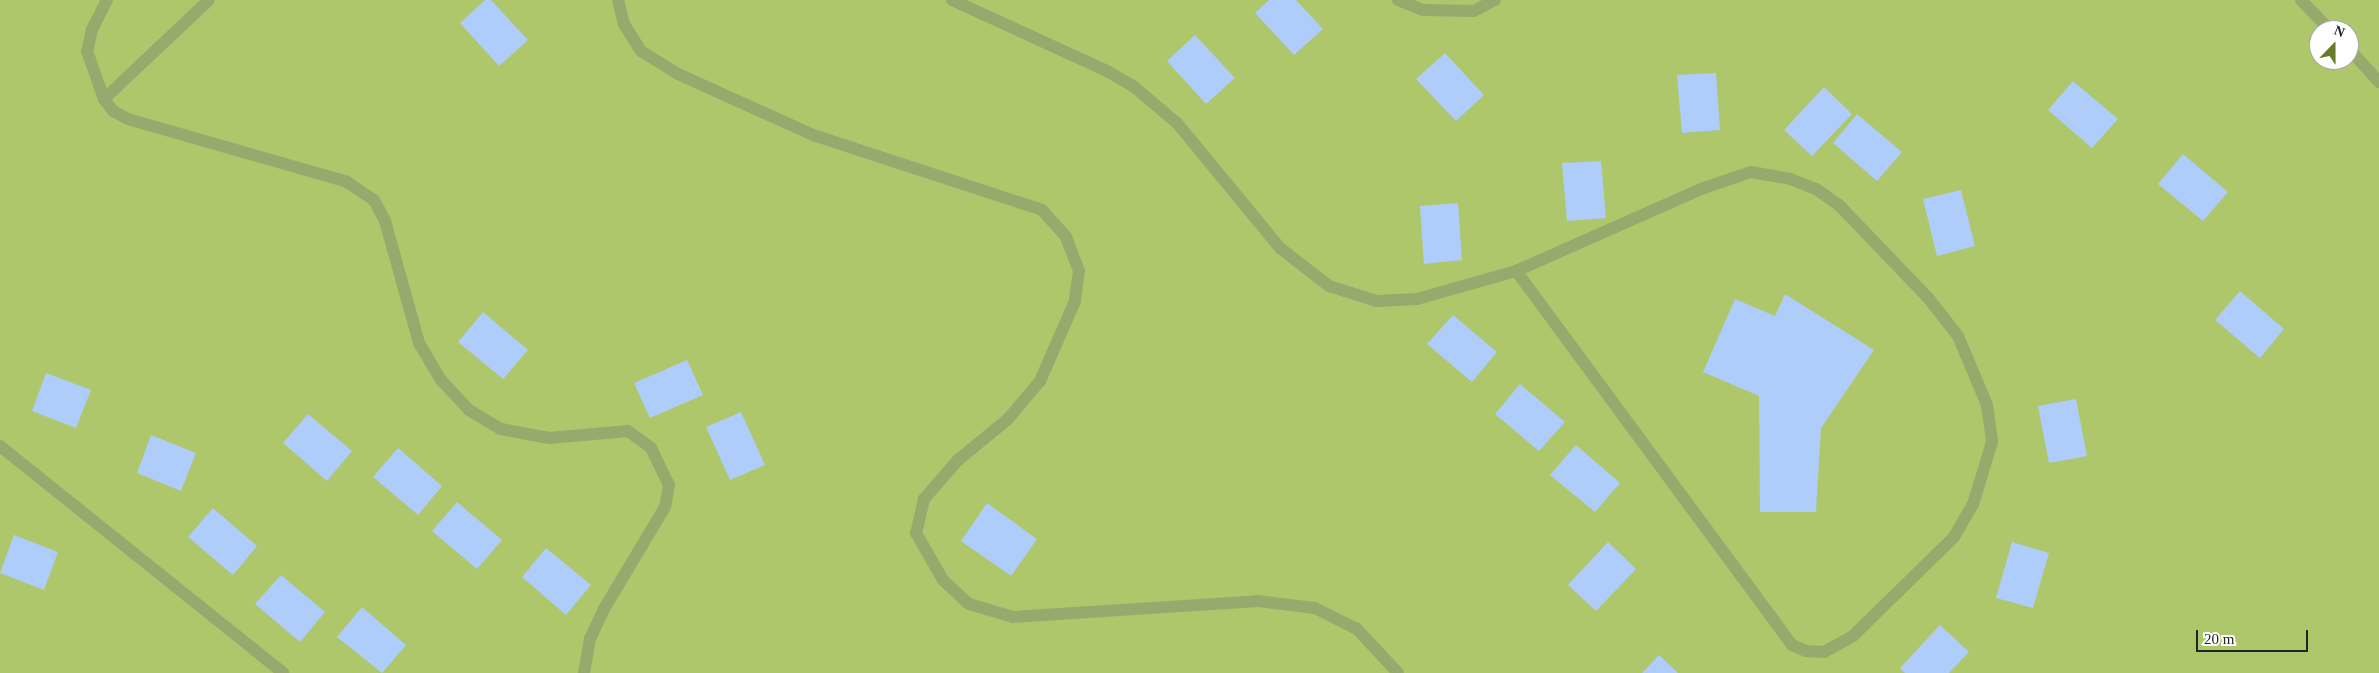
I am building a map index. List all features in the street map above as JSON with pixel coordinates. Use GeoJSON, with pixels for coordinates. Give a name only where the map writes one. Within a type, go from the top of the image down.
{"type":"FeatureCollection","features":[{"type":"Feature","properties":{"kind":"street"},"geometry":{"type":"LineString","coordinates":[[107,0],[92,30],[87,51],[104,99],[113,111],[128,119],[347,182],[374,200],[385,221],[419,343],[441,380],[469,410],[501,429],[549,438],[628,431],[651,448],[669,484],[665,507],[604,609],[590,639],[584,673]]}},
{"type":"Feature","properties":{"kind":"street"},"geometry":{"type":"LineString","coordinates":[[104,99],[209,0]]}},
{"type":"Feature","properties":{"kind":"street"},"geometry":{"type":"LineString","coordinates":[[618,0],[624,24],[641,51],[678,74],[813,135],[1042,210],[1066,236],[1079,271],[1075,301],[1040,381],[1008,419],[958,460],[924,499],[916,533],[943,580],[969,604],[1012,617],[1258,601],[1315,608],[1357,629],[1398,673]]}},
{"type":"Feature","properties":{"kind":"street"},"geometry":{"type":"LineString","coordinates":[[952,0],[1107,71],[1133,86],[1177,123],[1280,248],[1329,286],[1377,301],[1416,299],[1516,271],[1701,189],[1751,172],[1790,179],[1816,189],[1846,211],[1929,299],[1958,336],[1987,405],[1992,442],[1973,504],[1954,537],[1853,636],[1824,652],[1806,651],[1792,645],[1516,271]]}},
{"type":"Feature","properties":{"kind":"street"},"geometry":{"type":"LineString","coordinates":[[1398,0],[1423,10],[1474,11],[1495,0]]}},
{"type":"Feature","properties":{"kind":"street"},"geometry":{"type":"LineString","coordinates":[[2300,0],[2320,20]]}},
{"type":"Feature","properties":{"kind":"street"},"geometry":{"type":"LineString","coordinates":[[2359,60],[2379,82]]}},
{"type":"Feature","properties":{"kind":"street"},"geometry":{"type":"LineString","coordinates":[[0,446],[283,673]]}},
{"type":"Feature","properties":{"kind":"green space"},"geometry":{"type":"Polygon","coordinates":[[[0,0],[2379,0],[2379,673],[0,673],[0,0]]]}},
{"type":"Feature","properties":{"kind":"building"},"geometry":{"type":"Polygon","coordinates":[[[485,0],[491,0],[528,40],[499,66],[460,23],[485,0]]]}},
{"type":"Feature","properties":{"kind":"building"},"geometry":{"type":"Polygon","coordinates":[[[1269,0],[1296,0],[1323,29],[1294,55],[1255,13],[1269,0]]]}},
{"type":"Feature","properties":{"kind":"building"},"geometry":{"type":"Polygon","coordinates":[[[1195,35],[1235,78],[1206,104],[1167,61],[1195,35]]]}},
{"type":"Feature","properties":{"kind":"building"},"geometry":{"type":"Polygon","coordinates":[[[1445,53],[1484,95],[1456,121],[1416,79],[1445,53]]]}},
{"type":"Feature","properties":{"kind":"building"},"geometry":{"type":"Polygon","coordinates":[[[1716,73],[1720,130],[1682,133],[1677,75],[1716,73]]]}},
{"type":"Feature","properties":{"kind":"building"},"geometry":{"type":"Polygon","coordinates":[[[2073,81],[2118,119],[2092,148],[2048,110],[2073,81]]]}},
{"type":"Feature","properties":{"kind":"building"},"geometry":{"type":"Polygon","coordinates":[[[1824,87],[1852,114],[1812,156],[1784,130],[1824,87]]]}},
{"type":"Feature","properties":{"kind":"building"},"geometry":{"type":"Polygon","coordinates":[[[1857,114],[1902,152],[1877,181],[1833,143],[1857,114]]]}},
{"type":"Feature","properties":{"kind":"building"},"geometry":{"type":"Polygon","coordinates":[[[2183,154],[2228,192],[2203,221],[2158,184],[2183,154]]]}},
{"type":"Feature","properties":{"kind":"building"},"geometry":{"type":"Polygon","coordinates":[[[1601,161],[1606,218],[1567,221],[1562,163],[1601,161]]]}},
{"type":"Feature","properties":{"kind":"building"},"geometry":{"type":"Polygon","coordinates":[[[1961,190],[1975,246],[1937,256],[1923,199],[1961,190]]]}},
{"type":"Feature","properties":{"kind":"building"},"geometry":{"type":"Polygon","coordinates":[[[1458,203],[1462,260],[1424,264],[1420,206],[1458,203]]]}},
{"type":"Feature","properties":{"kind":"building"},"geometry":{"type":"Polygon","coordinates":[[[2240,291],[2284,329],[2260,358],[2215,320],[2240,291]]]}},
{"type":"Feature","properties":{"kind":"building"},"geometry":{"type":"Polygon","coordinates":[[[1785,294],[1874,350],[1821,428],[1816,512],[1760,512],[1759,396],[1703,372],[1735,299],[1775,316],[1785,294]]]}},
{"type":"Feature","properties":{"kind":"building"},"geometry":{"type":"Polygon","coordinates":[[[483,312],[528,350],[503,379],[458,342],[483,312]]]}},
{"type":"Feature","properties":{"kind":"building"},"geometry":{"type":"Polygon","coordinates":[[[1453,315],[1497,352],[1472,382],[1427,344],[1453,315]]]}},
{"type":"Feature","properties":{"kind":"building"},"geometry":{"type":"Polygon","coordinates":[[[687,360],[703,395],[650,418],[634,383],[687,360]]]}},
{"type":"Feature","properties":{"kind":"building"},"geometry":{"type":"Polygon","coordinates":[[[46,373],[91,390],[76,428],[32,411],[46,373]]]}},
{"type":"Feature","properties":{"kind":"building"},"geometry":{"type":"Polygon","coordinates":[[[1520,384],[1565,422],[1539,451],[1495,414],[1520,384]]]}},
{"type":"Feature","properties":{"kind":"building"},"geometry":{"type":"Polygon","coordinates":[[[2076,399],[2087,456],[2049,463],[2038,406],[2076,399]]]}},
{"type":"Feature","properties":{"kind":"building"},"geometry":{"type":"Polygon","coordinates":[[[741,412],[765,465],[730,480],[706,427],[741,412]]]}},
{"type":"Feature","properties":{"kind":"building"},"geometry":{"type":"Polygon","coordinates":[[[308,414],[352,451],[327,481],[283,443],[308,414]]]}},
{"type":"Feature","properties":{"kind":"building"},"geometry":{"type":"Polygon","coordinates":[[[151,435],[196,453],[181,491],[137,473],[151,435]]]}},
{"type":"Feature","properties":{"kind":"building"},"geometry":{"type":"Polygon","coordinates":[[[1576,445],[1620,483],[1595,512],[1550,475],[1576,445]]]}},
{"type":"Feature","properties":{"kind":"building"},"geometry":{"type":"Polygon","coordinates":[[[398,448],[442,486],[418,515],[373,477],[398,448]]]}},
{"type":"Feature","properties":{"kind":"building"},"geometry":{"type":"Polygon","coordinates":[[[457,502],[502,540],[477,569],[432,531],[457,502]]]}},
{"type":"Feature","properties":{"kind":"building"},"geometry":{"type":"Polygon","coordinates":[[[987,503],[1037,539],[1011,576],[961,541],[987,503]]]}},
{"type":"Feature","properties":{"kind":"building"},"geometry":{"type":"Polygon","coordinates":[[[213,508],[257,546],[233,575],[188,537],[213,508]]]}},
{"type":"Feature","properties":{"kind":"building"},"geometry":{"type":"Polygon","coordinates":[[[14,535],[58,552],[44,590],[0,573],[14,535]]]}},
{"type":"Feature","properties":{"kind":"building"},"geometry":{"type":"Polygon","coordinates":[[[1608,542],[1636,569],[1596,611],[1568,585],[1608,542]]]}},
{"type":"Feature","properties":{"kind":"building"},"geometry":{"type":"Polygon","coordinates":[[[2012,542],[2049,553],[2033,608],[1996,598],[2012,542]]]}},
{"type":"Feature","properties":{"kind":"building"},"geometry":{"type":"Polygon","coordinates":[[[546,548],[591,585],[566,615],[522,577],[546,548]]]}},
{"type":"Feature","properties":{"kind":"building"},"geometry":{"type":"Polygon","coordinates":[[[281,575],[325,612],[300,642],[255,604],[281,575]]]}},
{"type":"Feature","properties":{"kind":"building"},"geometry":{"type":"Polygon","coordinates":[[[362,607],[406,645],[382,673],[337,637],[362,607]]]}},
{"type":"Feature","properties":{"kind":"building"},"geometry":{"type":"Polygon","coordinates":[[[1940,625],[1969,652],[1949,673],[1905,673],[1900,668],[1940,625]]]}},
{"type":"Feature","properties":{"kind":"building"},"geometry":{"type":"Polygon","coordinates":[[[1659,655],[1678,673],[1642,673],[1659,655]]]}}]}
